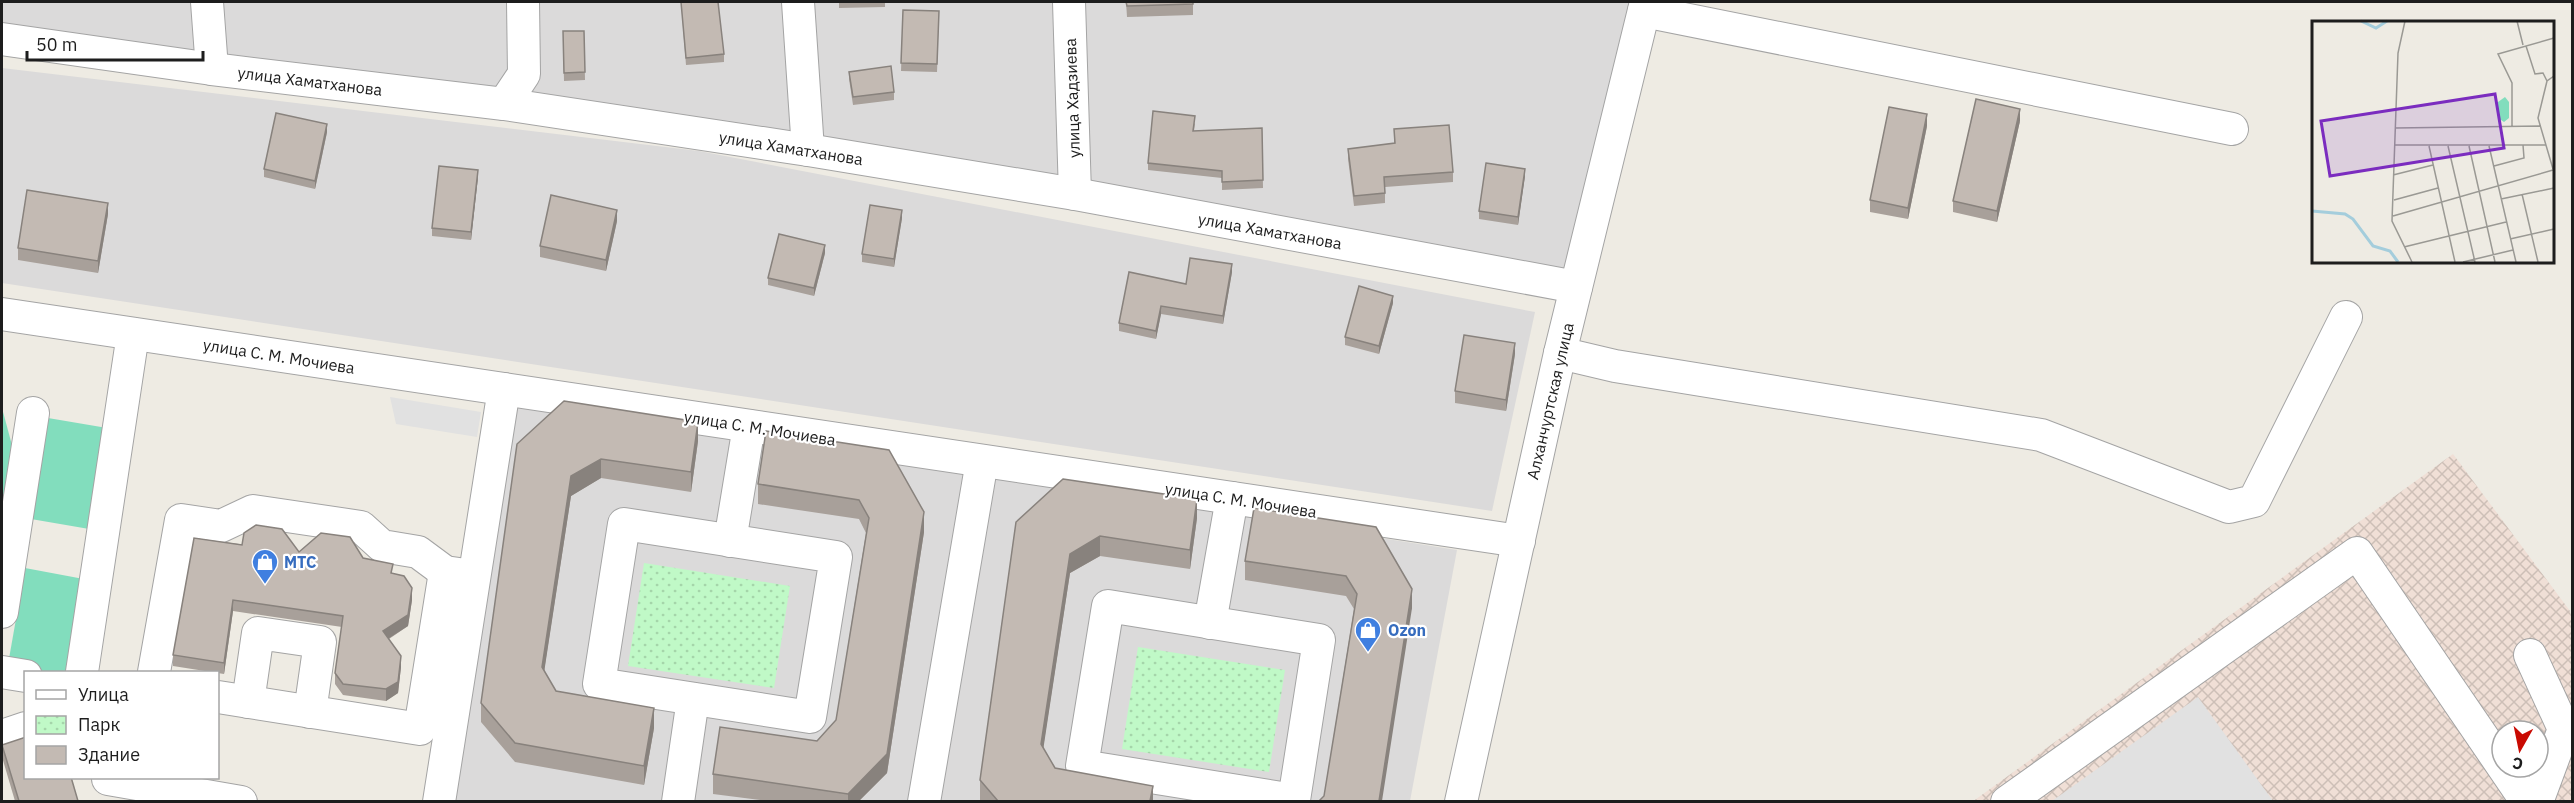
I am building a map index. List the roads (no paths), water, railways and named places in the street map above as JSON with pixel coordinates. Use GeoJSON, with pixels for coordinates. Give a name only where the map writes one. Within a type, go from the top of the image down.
{"type":"FeatureCollection","features":[{"type":"Feature","properties":{"kind":"street"},"geometry":{"type":"LineString","coordinates":[[207,2],[212,69]]}},
{"type":"Feature","properties":{"kind":"street"},"geometry":{"type":"LineString","coordinates":[[504,104],[524,74],[523,2]]}},
{"type":"Feature","properties":{"kind":"street"},"geometry":{"type":"LineString","coordinates":[[798,2],[808,150]]}},
{"type":"Feature","properties":{"kind":"street","name":"улица Хадзиева"},"geometry":{"type":"LineString","coordinates":[[1069,2],[1075,194]]}},
{"type":"Feature","properties":{"kind":"street"},"geometry":{"type":"LineString","coordinates":[[1645,6],[2232,129]]}},
{"type":"Feature","properties":{"kind":"street","name":"Алханчуртская улица"},"geometry":{"type":"LineString","coordinates":[[1461,801],[1560,353],[1645,6]]}},
{"type":"Feature","properties":{"kind":"street","name":"улица Хаматханова"},"geometry":{"type":"LineString","coordinates":[[2,39],[212,69],[504,104],[808,150],[1075,194],[1576,287]]}},
{"type":"Feature","properties":{"kind":"street","name":"улица С. М. Мочиева"},"geometry":{"type":"LineString","coordinates":[[2,314],[1519,541]]}},
{"type":"Feature","properties":{"kind":"street"},"geometry":{"type":"LineString","coordinates":[[1560,353],[1615,366],[2041,435],[2229,507],[2254,501],[2346,317]]}},
{"type":"Feature","properties":{"kind":"street"},"geometry":{"type":"LineString","coordinates":[[82,671],[133,334]]}},
{"type":"Feature","properties":{"kind":"street"},"geometry":{"type":"LineString","coordinates":[[219,697],[420,729],[504,389]]}},
{"type":"Feature","properties":{"kind":"street"},"geometry":{"type":"LineString","coordinates":[[2,612],[33,413]]}},
{"type":"Feature","properties":{"kind":"street"},"geometry":{"type":"LineString","coordinates":[[730,541],[749,426]]}},
{"type":"Feature","properties":{"kind":"street"},"geometry":{"type":"LineString","coordinates":[[924,801],[982,461]]}},
{"type":"Feature","properties":{"kind":"street"},"geometry":{"type":"LineString","coordinates":[[1210,623],[1232,498]]}},
{"type":"Feature","properties":{"kind":"street"},"geometry":{"type":"LineString","coordinates":[[154,671],[181,520],[221,525],[253,511],[361,527],[382,546],[418,552],[460,574]]}},
{"type":"Feature","properties":{"kind":"street"},"geometry":{"type":"LineString","coordinates":[[624,524],[836,557],[810,717],[693,699],[599,684],[624,524]]}},
{"type":"Feature","properties":{"kind":"street"},"geometry":{"type":"LineString","coordinates":[[2007,801],[2357,553],[2526,801]]}},
{"type":"Feature","properties":{"kind":"street"},"geometry":{"type":"LineString","coordinates":[[438,801],[460,574]]}},
{"type":"Feature","properties":{"kind":"street"},"geometry":{"type":"LineString","coordinates":[[1108,606],[1319,640],[1294,800],[1182,792],[1082,766],[1108,606]]}},
{"type":"Feature","properties":{"kind":"street"},"geometry":{"type":"LineString","coordinates":[[248,702],[258,633],[320,642],[310,712]]}},
{"type":"Feature","properties":{"kind":"street"},"geometry":{"type":"LineString","coordinates":[[2530,656],[2564,729],[2537,801]]}},
{"type":"Feature","properties":{"kind":"street"},"geometry":{"type":"LineString","coordinates":[[2,672],[24,676]]}},
{"type":"Feature","properties":{"kind":"street"},"geometry":{"type":"LineString","coordinates":[[678,801],[693,699]]}},
{"type":"Feature","properties":{"kind":"street"},"geometry":{"type":"LineString","coordinates":[[2,736],[24,729]]}},
{"type":"Feature","properties":{"kind":"street"},"geometry":{"type":"LineString","coordinates":[[110,786],[241,801]]}},
{"type":"Feature","properties":{"kind":"place","name":"МТС"},"geometry":{"type":"Point","coordinates":[265,585]}},
{"type":"Feature","properties":{"kind":"place","name":"Ozon"},"geometry":{"type":"Point","coordinates":[1368,653]}}]}
